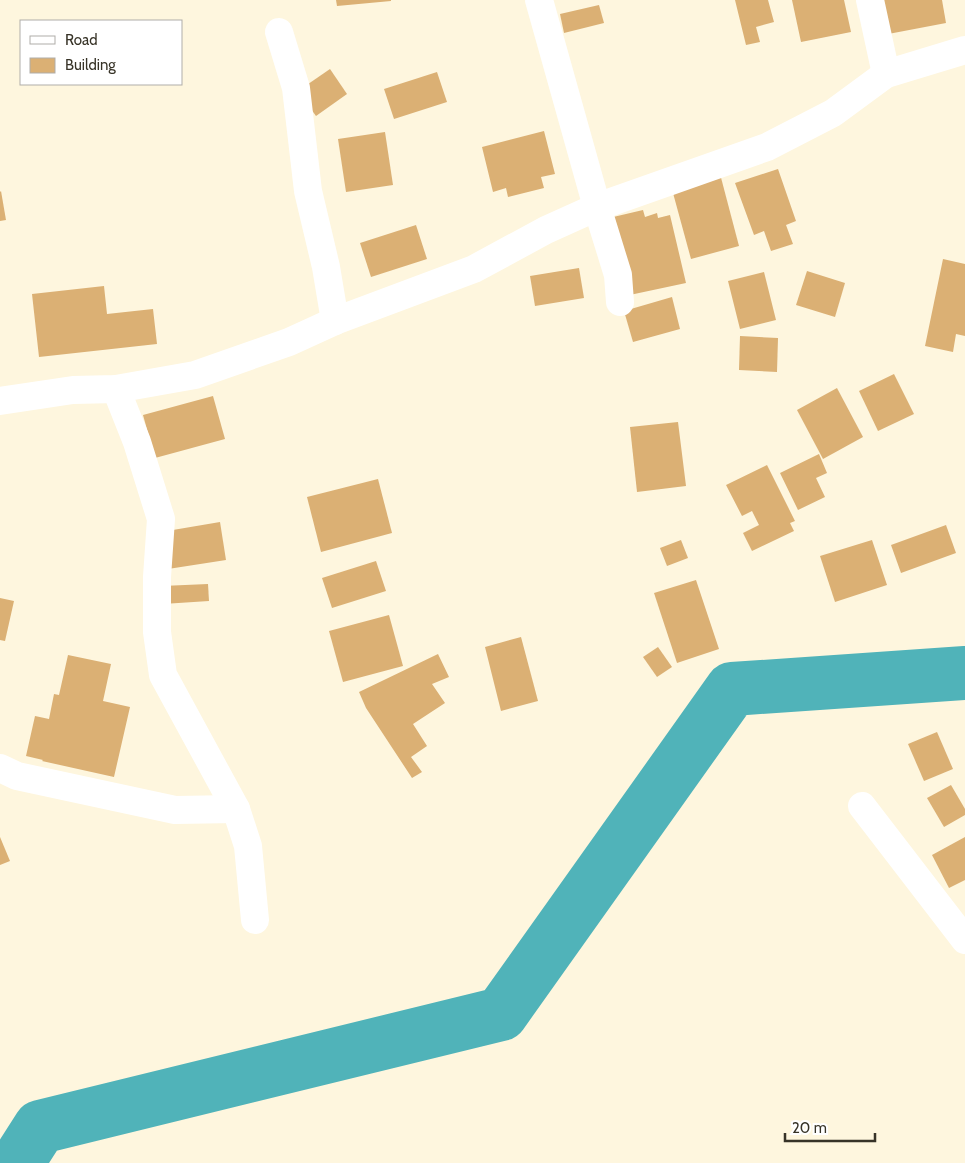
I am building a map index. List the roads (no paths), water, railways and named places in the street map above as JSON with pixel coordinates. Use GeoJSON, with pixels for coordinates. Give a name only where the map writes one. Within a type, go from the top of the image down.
{"type":"FeatureCollection","features":[{"type":"Feature","properties":{"kind":"street"},"geometry":{"type":"LineString","coordinates":[[538,0],[618,275],[620,302]]}},
{"type":"Feature","properties":{"kind":"street"},"geometry":{"type":"LineString","coordinates":[[870,0],[886,74]]}},
{"type":"Feature","properties":{"kind":"street"},"geometry":{"type":"LineString","coordinates":[[280,32],[296,88],[308,191],[326,267],[335,321]]}},
{"type":"Feature","properties":{"kind":"street"},"geometry":{"type":"LineString","coordinates":[[0,401],[73,390],[116,389],[195,375],[289,342],[335,321],[474,269],[546,230],[597,207],[767,147],[833,113],[886,74],[965,50]]}},
{"type":"Feature","properties":{"kind":"street"},"geometry":{"type":"LineString","coordinates":[[116,389],[138,442],[161,519],[156,578],[157,632],[163,675],[236,809],[248,846],[255,920]]}},
{"type":"Feature","properties":{"kind":"street"},"geometry":{"type":"LineString","coordinates":[[0,768],[17,776],[175,810],[236,809]]}},
{"type":"Feature","properties":{"kind":"street"},"geometry":{"type":"LineString","coordinates":[[862,806],[965,940]]}},
{"type":"Feature","properties":{"kind":"waterway"},"geometry":{"type":"LineString","coordinates":[[17,1163],[40,1127],[501,1014],[732,689],[965,673]]}}]}
